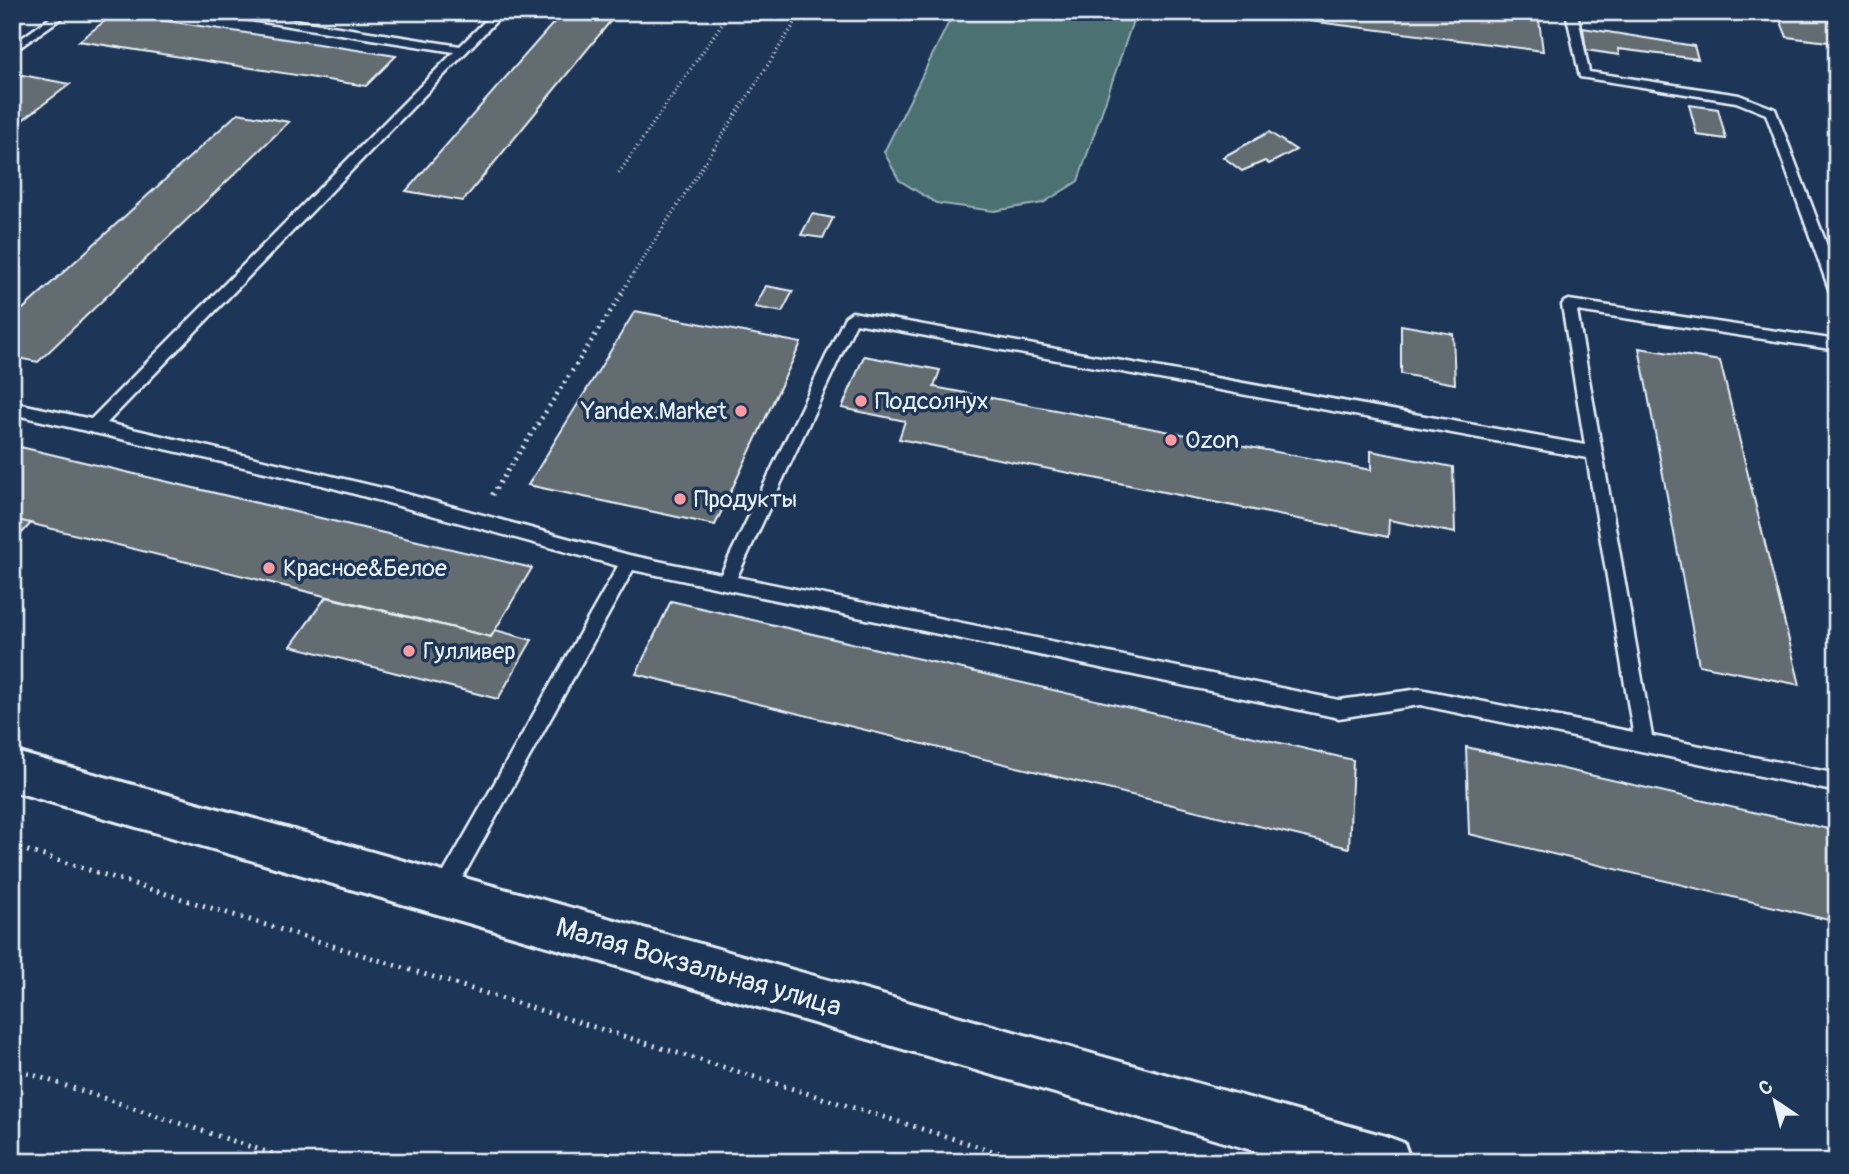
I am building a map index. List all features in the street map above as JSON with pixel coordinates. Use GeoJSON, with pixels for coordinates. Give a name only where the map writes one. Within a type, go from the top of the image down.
{"type":"FeatureCollection","features":[{"type":"Feature","properties":{"kind":"street","name":"Малая Вокзальная улица"},"geometry":{"type":"LineString","coordinates":[[12,771],[1385,1162]]}},
{"type":"Feature","properties":{"kind":"lane"},"geometry":{"type":"LineString","coordinates":[[12,50],[65,12]]}},
{"type":"Feature","properties":{"kind":"lane"},"geometry":{"type":"LineString","coordinates":[[219,12],[465,50]]}},
{"type":"Feature","properties":{"kind":"lane"},"geometry":{"type":"LineString","coordinates":[[95,425],[500,12]]}},
{"type":"Feature","properties":{"kind":"lane"},"geometry":{"type":"LineString","coordinates":[[1571,12],[1584,75],[1739,99],[1771,112],[1837,292]]}},
{"type":"Feature","properties":{"kind":"lane"},"geometry":{"type":"LineString","coordinates":[[1644,743],[1569,305],[1837,345]]}},
{"type":"Feature","properties":{"kind":"lane"},"geometry":{"type":"LineString","coordinates":[[726,582],[852,317],[1594,453]]}},
{"type":"Feature","properties":{"kind":"lane"},"geometry":{"type":"LineString","coordinates":[[12,408],[95,425],[477,519],[628,562],[1339,709],[1420,697],[1837,783]]}},
{"type":"Feature","properties":{"kind":"lane"},"geometry":{"type":"LineString","coordinates":[[443,893],[628,562]]}},
{"type":"Feature","properties":{"kind":"path"},"geometry":{"type":"LineString","coordinates":[[619,173],[730,12]]}},
{"type":"Feature","properties":{"kind":"path"},"geometry":{"type":"LineString","coordinates":[[477,519],[802,12]]}},
{"type":"Feature","properties":{"kind":"path"},"geometry":{"type":"LineString","coordinates":[[12,846],[1028,1162]]}},
{"type":"Feature","properties":{"kind":"path"},"geometry":{"type":"LineString","coordinates":[[12,1068],[298,1162]]}},
{"type":"Feature","properties":{"kind":"green space"},"geometry":{"type":"Polygon","coordinates":[[[954,12],[1136,12],[1078,181],[1043,203],[994,211],[936,203],[899,180],[884,152],[954,12]]]}},
{"type":"Feature","properties":{"kind":"building"},"geometry":{"type":"Polygon","coordinates":[[[563,12],[618,12],[463,201],[406,191],[563,12]]]}},
{"type":"Feature","properties":{"kind":"building"},"geometry":{"type":"Polygon","coordinates":[[[1238,12],[1458,12],[1481,15],[1481,12],[1538,12],[1543,51],[1238,12]]]}},
{"type":"Feature","properties":{"kind":"building"},"geometry":{"type":"Polygon","coordinates":[[[1777,12],[1837,17],[1837,43],[1787,37],[1777,12]]]}},
{"type":"Feature","properties":{"kind":"building"},"geometry":{"type":"Polygon","coordinates":[[[115,13],[396,56],[366,86],[79,41],[115,13]]]}},
{"type":"Feature","properties":{"kind":"building"},"geometry":{"type":"Polygon","coordinates":[[[1583,28],[1694,46],[1698,59],[1618,49],[1619,55],[1586,50],[1583,28]]]}},
{"type":"Feature","properties":{"kind":"building"},"geometry":{"type":"Polygon","coordinates":[[[22,75],[70,84],[12,128],[12,83],[22,75]]]}},
{"type":"Feature","properties":{"kind":"building"},"geometry":{"type":"Polygon","coordinates":[[[1689,105],[1718,109],[1726,139],[1697,135],[1689,105]]]}},
{"type":"Feature","properties":{"kind":"building"},"geometry":{"type":"Polygon","coordinates":[[[238,113],[289,122],[38,362],[12,357],[12,319],[238,113]]]}},
{"type":"Feature","properties":{"kind":"building"},"geometry":{"type":"Polygon","coordinates":[[[1269,132],[1296,150],[1269,164],[1265,161],[1242,171],[1223,157],[1269,132]]]}},
{"type":"Feature","properties":{"kind":"building"},"geometry":{"type":"Polygon","coordinates":[[[812,214],[833,218],[823,238],[801,235],[812,214]]]}},
{"type":"Feature","properties":{"kind":"building"},"geometry":{"type":"Polygon","coordinates":[[[766,286],[793,291],[782,312],[755,307],[766,286]]]}},
{"type":"Feature","properties":{"kind":"building"},"geometry":{"type":"Polygon","coordinates":[[[635,311],[801,343],[715,525],[528,485],[635,311]]]}},
{"type":"Feature","properties":{"kind":"building"},"geometry":{"type":"Polygon","coordinates":[[[1401,325],[1453,334],[1455,384],[1401,374],[1401,325]]]}},
{"type":"Feature","properties":{"kind":"building"},"geometry":{"type":"Polygon","coordinates":[[[1639,348],[1720,361],[1800,685],[1699,665],[1639,348]]]}},
{"type":"Feature","properties":{"kind":"building"},"geometry":{"type":"Polygon","coordinates":[[[864,356],[940,370],[934,387],[1371,470],[1371,451],[1453,467],[1455,533],[1389,520],[1388,537],[899,439],[905,421],[842,408],[864,356]]]}},
{"type":"Feature","properties":{"kind":"building"},"geometry":{"type":"Polygon","coordinates":[[[12,445],[532,568],[491,637],[12,519],[12,445]]]}},
{"type":"Feature","properties":{"kind":"building"},"geometry":{"type":"Polygon","coordinates":[[[12,519],[31,523],[12,544],[12,519]]]}},
{"type":"Feature","properties":{"kind":"building"},"geometry":{"type":"Polygon","coordinates":[[[326,597],[491,637],[495,630],[532,640],[498,699],[291,646],[326,597]]]}},
{"type":"Feature","properties":{"kind":"building"},"geometry":{"type":"Polygon","coordinates":[[[671,601],[1353,760],[1349,848],[636,674],[671,601]]]}},
{"type":"Feature","properties":{"kind":"building"},"geometry":{"type":"Polygon","coordinates":[[[1466,747],[1837,831],[1837,922],[1469,834],[1466,747]]]}},
{"type":"Feature","properties":{"kind":"place","name":"Подсолнух"},"geometry":{"type":"Point","coordinates":[861,401]}},
{"type":"Feature","properties":{"kind":"place","name":"Yandex.Market"},"geometry":{"type":"Point","coordinates":[741,411]}},
{"type":"Feature","properties":{"kind":"place","name":"Ozon"},"geometry":{"type":"Point","coordinates":[1171,440]}},
{"type":"Feature","properties":{"kind":"place","name":"Продукты"},"geometry":{"type":"Point","coordinates":[680,499]}},
{"type":"Feature","properties":{"kind":"place","name":"Красное&Белое"},"geometry":{"type":"Point","coordinates":[269,568]}},
{"type":"Feature","properties":{"kind":"place","name":"Гулливер"},"geometry":{"type":"Point","coordinates":[409,651]}}]}
